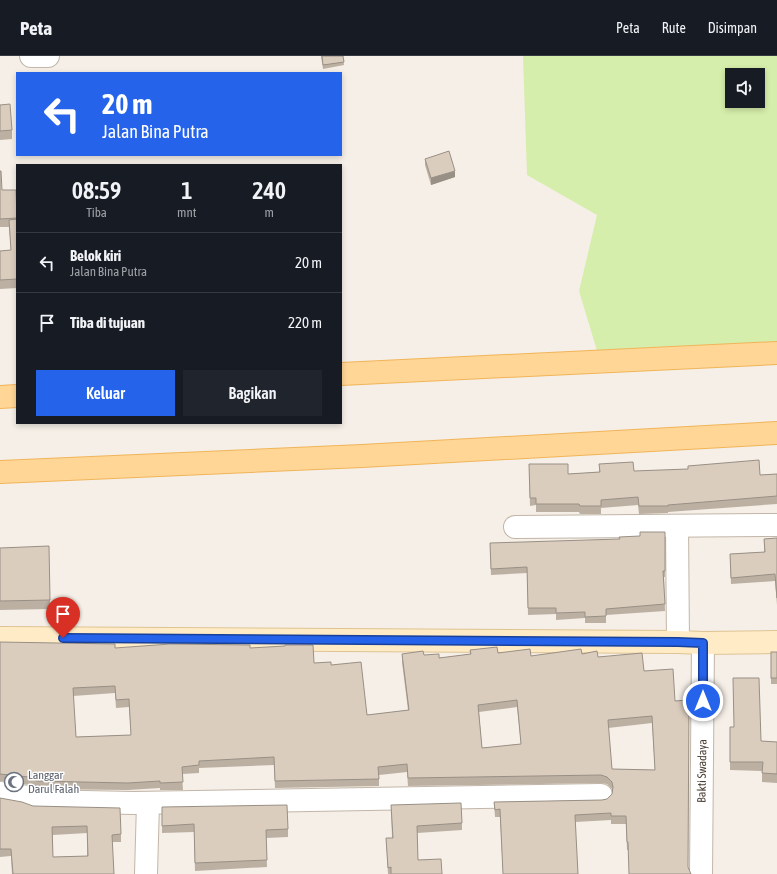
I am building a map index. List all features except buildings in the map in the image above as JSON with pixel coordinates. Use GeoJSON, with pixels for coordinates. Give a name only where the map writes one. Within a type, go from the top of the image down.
{"type":"FeatureCollection","features":[{"type":"Feature","properties":{"kind":"main road"},"geometry":{"type":"LineString","coordinates":[[342,374],[777,353]]}},
{"type":"Feature","properties":{"kind":"main road"},"geometry":{"type":"LineString","coordinates":[[0,397],[16,396]]}},
{"type":"Feature","properties":{"kind":"main road"},"geometry":{"type":"LineString","coordinates":[[0,472],[362,456],[777,433]]}},
{"type":"Feature","properties":{"kind":"street"},"geometry":{"type":"LineString","coordinates":[[31,56],[48,56]]}},
{"type":"Feature","properties":{"kind":"street"},"geometry":{"type":"LineString","coordinates":[[515,527],[777,525]]}},
{"type":"Feature","properties":{"kind":"street"},"geometry":{"type":"LineString","coordinates":[[677,526],[678,642]]}},
{"type":"Feature","properties":{"kind":"street"},"geometry":{"type":"LineString","coordinates":[[0,638],[703,643],[777,642]]}},
{"type":"Feature","properties":{"kind":"street","name":"Bakti Swadaya"},"geometry":{"type":"LineString","coordinates":[[701,874],[703,643]]}},
{"type":"Feature","properties":{"kind":"street"},"geometry":{"type":"LineString","coordinates":[[0,793],[27,797],[33,801],[148,803],[600,795]]}},
{"type":"Feature","properties":{"kind":"street"},"geometry":{"type":"LineString","coordinates":[[146,874],[148,803]]}},
{"type":"Feature","properties":{"kind":"green space"},"geometry":{"type":"Polygon","coordinates":[[[523,56],[777,56],[777,363],[601,364],[579,291],[597,215],[527,175],[523,56]]]}},
{"type":"Feature","properties":{"kind":"place","name":"Langgar Darul Falah"},"geometry":{"type":"Point","coordinates":[14,782]}},
{"type":"Feature","properties":{"kind":"route"},"geometry":{"type":"LineString","coordinates":[[63,638],[703,643],[703,701]]}}]}
